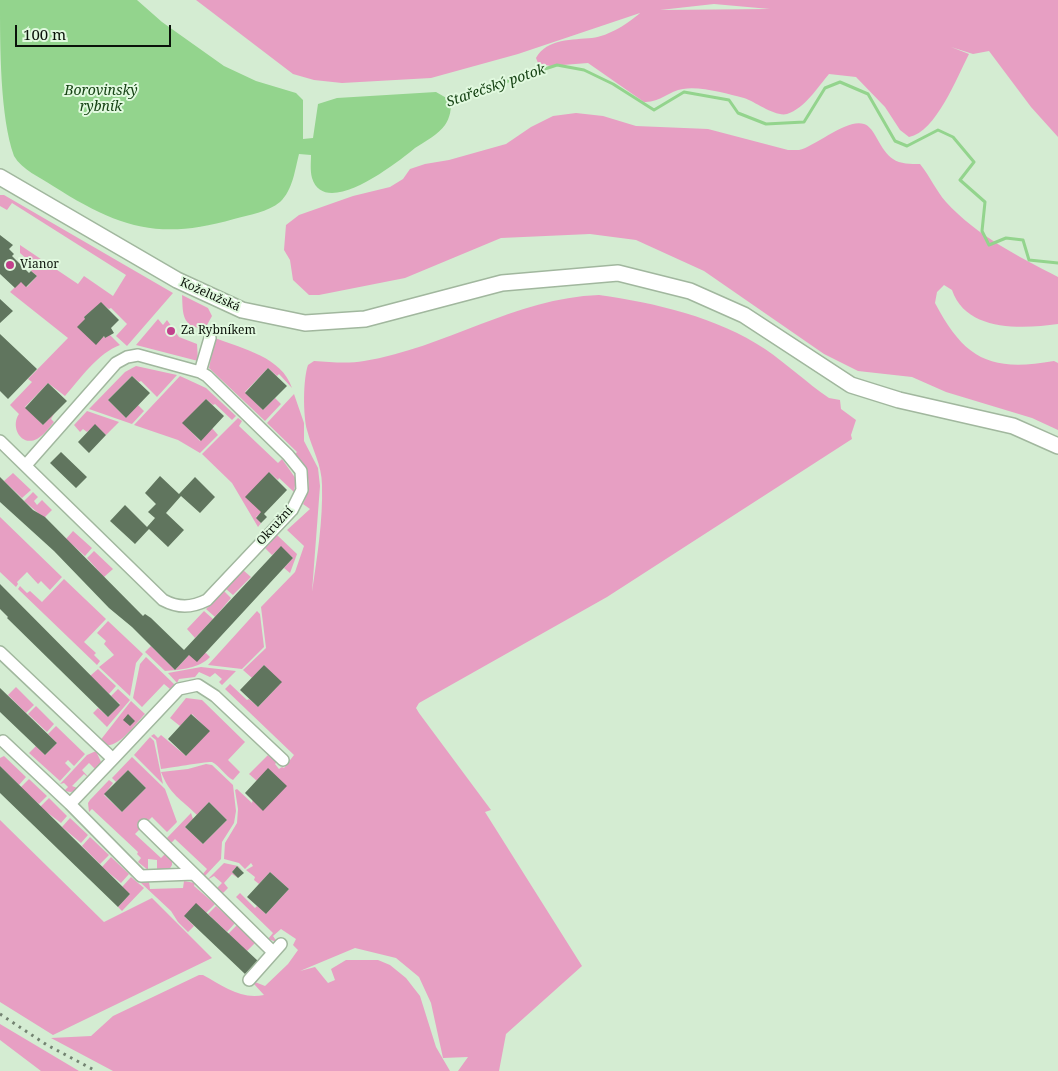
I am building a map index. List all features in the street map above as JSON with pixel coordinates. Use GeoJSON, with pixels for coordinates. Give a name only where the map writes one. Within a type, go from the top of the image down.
{"type":"FeatureCollection","features":[{"type":"Feature","properties":{"kind":"main road","name":"Koželužská"},"geometry":{"type":"LineString","coordinates":[[0,177],[177,280],[242,310],[305,323],[365,318],[502,284],[618,273],[690,291],[744,315],[851,385],[899,400],[1014,426],[1058,446]]}},
{"type":"Feature","properties":{"kind":"street"},"geometry":{"type":"LineString","coordinates":[[200,372],[210,338]]}},
{"type":"Feature","properties":{"kind":"street","name":"Okružní"},"geometry":{"type":"LineString","coordinates":[[0,441],[162,600],[174,606],[194,606],[207,600],[292,510],[302,490],[301,471],[288,455],[207,376],[200,372],[138,356],[127,357],[116,363],[89,391],[26,465]]}},
{"type":"Feature","properties":{"kind":"street"},"geometry":{"type":"LineString","coordinates":[[0,652],[113,759]]}},
{"type":"Feature","properties":{"kind":"street"},"geometry":{"type":"LineString","coordinates":[[70,804],[179,689],[198,685],[216,696],[283,760]]}},
{"type":"Feature","properties":{"kind":"street"},"geometry":{"type":"LineString","coordinates":[[3,741],[70,804],[141,876],[194,874]]}},
{"type":"Feature","properties":{"kind":"street"},"geometry":{"type":"LineString","coordinates":[[144,825],[194,874],[277,948],[249,980]]}},
{"type":"Feature","properties":{"kind":"shaded area"},"geometry":{"type":"Polygon","coordinates":[[[196,0],[1058,0],[1058,137],[1031,107],[989,51],[973,54],[951,47],[969,54],[937,115],[919,133],[909,137],[900,130],[885,107],[856,77],[829,74],[805,102],[793,111],[782,114],[771,111],[744,98],[690,88],[678,90],[654,101],[644,102],[588,63],[550,66],[538,63],[536,58],[541,51],[554,43],[605,35],[624,25],[640,13],[518,54],[431,78],[342,83],[314,80],[293,74],[196,0]],[[714,4],[660,10],[770,9],[714,4]]]}},
{"type":"Feature","properties":{"kind":"shaded area"},"geometry":{"type":"Polygon","coordinates":[[[576,113],[603,116],[636,126],[708,129],[788,150],[799,150],[849,125],[857,123],[868,126],[888,155],[893,159],[902,163],[920,164],[946,202],[971,225],[999,244],[1058,277],[1058,324],[1012,327],[982,321],[969,314],[959,304],[952,290],[944,285],[937,292],[935,303],[957,338],[982,358],[997,363],[1013,365],[1054,361],[1058,363],[1058,430],[1032,418],[946,392],[912,377],[858,371],[824,354],[704,271],[636,240],[590,234],[501,238],[405,278],[319,295],[309,295],[293,280],[290,260],[284,250],[286,225],[299,215],[353,196],[390,187],[403,179],[410,169],[506,144],[531,127],[553,116],[576,113]]]}},
{"type":"Feature","properties":{"kind":"shaded area"},"geometry":{"type":"Polygon","coordinates":[[[0,195],[4,195],[173,293],[127,346],[116,336],[127,324],[111,308],[109,309],[101,303],[84,317],[105,338],[109,334],[120,345],[97,360],[65,396],[48,383],[25,407],[43,425],[55,412],[51,419],[54,422],[50,427],[40,437],[31,441],[22,438],[19,434],[16,425],[19,414],[10,405],[32,382],[28,379],[68,338],[10,292],[21,281],[27,287],[37,276],[31,271],[35,266],[20,253],[20,245],[78,284],[84,276],[113,296],[126,275],[12,203],[7,210],[0,206],[0,195]]]}},
{"type":"Feature","properties":{"kind":"shaded area"},"geometry":{"type":"Polygon","coordinates":[[[182,295],[208,308],[212,316],[207,325],[199,328],[189,324],[184,316],[182,295]]]}},
{"type":"Feature","properties":{"kind":"shaded area"},"geometry":{"type":"Polygon","coordinates":[[[599,295],[663,307],[727,328],[765,349],[829,398],[840,400],[841,409],[856,420],[851,435],[852,439],[607,597],[419,703],[416,708],[491,810],[485,812],[582,966],[506,1034],[499,1071],[458,1071],[468,1057],[443,1058],[431,1003],[419,977],[396,958],[355,948],[300,971],[315,967],[328,983],[335,980],[331,969],[346,960],[378,960],[390,965],[406,978],[420,996],[436,1047],[450,1071],[113,1071],[51,1038],[91,1036],[113,1016],[199,975],[203,975],[240,994],[248,996],[264,995],[254,984],[255,982],[265,986],[288,964],[298,950],[293,945],[296,939],[281,929],[273,936],[277,942],[268,939],[273,933],[236,897],[240,893],[255,908],[257,906],[266,914],[289,889],[270,872],[259,884],[254,880],[255,877],[246,870],[253,866],[251,863],[245,869],[239,863],[224,859],[225,843],[237,823],[238,809],[235,790],[237,789],[252,803],[257,781],[249,774],[268,755],[277,762],[275,764],[279,769],[284,768],[294,755],[225,689],[230,684],[247,700],[249,699],[258,707],[281,683],[264,665],[252,678],[243,670],[266,648],[261,607],[295,572],[304,546],[287,530],[310,509],[303,504],[309,484],[306,471],[304,465],[295,454],[297,452],[267,423],[294,394],[304,423],[304,441],[318,468],[320,486],[312,592],[321,525],[322,478],[309,437],[304,407],[304,388],[308,365],[314,361],[352,362],[394,355],[538,305],[568,298],[599,295]]]}},
{"type":"Feature","properties":{"kind":"shaded area"},"geometry":{"type":"Polygon","coordinates":[[[158,319],[163,325],[167,320],[179,337],[197,344],[198,361],[136,345],[158,319]]]}},
{"type":"Feature","properties":{"kind":"shaded area"},"geometry":{"type":"Polygon","coordinates":[[[215,338],[249,350],[271,361],[287,377],[292,388],[279,374],[277,376],[268,368],[245,392],[263,410],[275,398],[281,404],[265,421],[209,368],[215,338]]]}},
{"type":"Feature","properties":{"kind":"shaded area"},"geometry":{"type":"Polygon","coordinates":[[[136,366],[177,375],[157,397],[141,381],[139,382],[132,376],[108,400],[126,418],[138,405],[144,411],[132,424],[89,409],[125,372],[136,366]]]}},
{"type":"Feature","properties":{"kind":"shaded area"},"geometry":{"type":"Polygon","coordinates":[[[180,376],[206,388],[236,416],[232,420],[215,404],[213,405],[206,399],[183,423],[200,441],[212,428],[218,435],[200,453],[178,440],[134,425],[180,376]]]}},
{"type":"Feature","properties":{"kind":"shaded area"},"geometry":{"type":"Polygon","coordinates":[[[87,411],[119,422],[106,435],[95,425],[87,432],[83,429],[80,432],[74,425],[87,411]]]}},
{"type":"Feature","properties":{"kind":"shaded area"},"geometry":{"type":"Polygon","coordinates":[[[238,418],[242,421],[239,426],[278,463],[282,459],[296,479],[294,492],[279,478],[278,480],[269,472],[262,512],[256,517],[261,523],[258,527],[232,483],[202,454],[238,418]]]}},
{"type":"Feature","properties":{"kind":"shaded area"},"geometry":{"type":"Polygon","coordinates":[[[13,473],[31,490],[22,498],[4,481],[13,473]]]}},
{"type":"Feature","properties":{"kind":"shaded area"},"geometry":{"type":"Polygon","coordinates":[[[33,492],[38,497],[34,501],[37,505],[42,500],[52,510],[44,518],[24,501],[33,492]]]}},
{"type":"Feature","properties":{"kind":"shaded area"},"geometry":{"type":"Polygon","coordinates":[[[0,517],[62,577],[50,590],[41,581],[38,584],[27,572],[17,582],[16,587],[0,572],[0,517]]]}},
{"type":"Feature","properties":{"kind":"shaded area"},"geometry":{"type":"Polygon","coordinates":[[[73,531],[92,548],[85,556],[66,539],[73,531]]]}},
{"type":"Feature","properties":{"kind":"shaded area"},"geometry":{"type":"Polygon","coordinates":[[[277,535],[297,554],[290,573],[284,568],[293,558],[281,547],[272,555],[265,548],[277,535]]]}},
{"type":"Feature","properties":{"kind":"shaded area"},"geometry":{"type":"Polygon","coordinates":[[[94,551],[113,569],[104,577],[87,558],[94,551]]]}},
{"type":"Feature","properties":{"kind":"shaded area"},"geometry":{"type":"Polygon","coordinates":[[[243,570],[251,577],[233,595],[226,589],[243,570]]]}},
{"type":"Feature","properties":{"kind":"shaded area"},"geometry":{"type":"Polygon","coordinates":[[[64,579],[106,619],[84,642],[96,653],[94,655],[100,661],[97,665],[18,589],[20,586],[27,593],[30,591],[42,602],[64,579]]]}},
{"type":"Feature","properties":{"kind":"shaded area"},"geometry":{"type":"Polygon","coordinates":[[[224,591],[231,598],[215,617],[206,609],[224,591]]]}},
{"type":"Feature","properties":{"kind":"shaded area"},"geometry":{"type":"Polygon","coordinates":[[[204,611],[213,619],[195,638],[187,629],[204,611]]]}},
{"type":"Feature","properties":{"kind":"shaded area"},"geometry":{"type":"Polygon","coordinates":[[[257,611],[260,614],[264,647],[242,669],[208,665],[257,611]]]}},
{"type":"Feature","properties":{"kind":"shaded area"},"geometry":{"type":"Polygon","coordinates":[[[108,621],[143,654],[136,663],[130,696],[99,667],[114,655],[104,644],[106,641],[97,633],[108,621]]]}},
{"type":"Feature","properties":{"kind":"shaded area"},"geometry":{"type":"Polygon","coordinates":[[[151,646],[175,670],[189,655],[206,653],[210,657],[195,666],[177,670],[165,671],[145,652],[151,646]]]}},
{"type":"Feature","properties":{"kind":"shaded area"},"geometry":{"type":"Polygon","coordinates":[[[146,657],[175,685],[170,689],[164,684],[142,707],[133,698],[140,664],[146,657]]]}},
{"type":"Feature","properties":{"kind":"shaded area"},"geometry":{"type":"Polygon","coordinates":[[[201,667],[236,671],[222,685],[219,682],[222,679],[215,673],[210,677],[199,672],[195,677],[179,679],[177,683],[168,673],[201,667]]]}},
{"type":"Feature","properties":{"kind":"shaded area"},"geometry":{"type":"Polygon","coordinates":[[[98,669],[116,686],[109,694],[90,676],[98,669]]]}},
{"type":"Feature","properties":{"kind":"shaded area"},"geometry":{"type":"Polygon","coordinates":[[[16,687],[34,705],[26,713],[8,695],[16,687]]]}},
{"type":"Feature","properties":{"kind":"shaded area"},"geometry":{"type":"Polygon","coordinates":[[[118,689],[130,700],[107,727],[93,713],[98,708],[108,717],[120,704],[111,696],[118,689]]]}},
{"type":"Feature","properties":{"kind":"shaded area"},"geometry":{"type":"Polygon","coordinates":[[[186,698],[202,700],[245,742],[228,760],[240,772],[233,780],[212,762],[161,769],[156,740],[151,736],[154,734],[158,738],[161,735],[186,756],[209,731],[192,714],[180,726],[170,718],[186,698]]]}},
{"type":"Feature","properties":{"kind":"shaded area"},"geometry":{"type":"Polygon","coordinates":[[[131,701],[145,714],[118,742],[105,745],[99,742],[131,701]]]}},
{"type":"Feature","properties":{"kind":"shaded area"},"geometry":{"type":"Polygon","coordinates":[[[36,706],[54,724],[47,732],[28,714],[36,706]]]}},
{"type":"Feature","properties":{"kind":"shaded area"},"geometry":{"type":"Polygon","coordinates":[[[56,726],[85,754],[74,766],[68,760],[65,763],[71,769],[60,781],[29,753],[36,746],[45,755],[57,743],[48,734],[56,726]]]}},
{"type":"Feature","properties":{"kind":"shaded area"},"geometry":{"type":"Polygon","coordinates":[[[150,737],[154,741],[163,784],[134,755],[150,737]]]}},
{"type":"Feature","properties":{"kind":"shaded area"},"geometry":{"type":"Polygon","coordinates":[[[96,751],[101,762],[97,771],[89,763],[82,770],[90,779],[84,774],[72,786],[80,789],[71,792],[64,791],[68,787],[64,783],[60,784],[87,755],[96,751]]]}},
{"type":"Feature","properties":{"kind":"shaded area"},"geometry":{"type":"Polygon","coordinates":[[[4,756],[26,777],[19,785],[0,766],[0,758],[4,756]]]}},
{"type":"Feature","properties":{"kind":"shaded area"},"geometry":{"type":"Polygon","coordinates":[[[132,757],[165,789],[177,822],[167,832],[152,817],[135,834],[161,858],[166,853],[172,860],[169,870],[157,870],[157,860],[148,859],[148,870],[138,862],[141,858],[137,854],[138,852],[92,809],[89,812],[88,803],[109,780],[113,783],[104,795],[122,812],[146,788],[128,770],[116,782],[112,778],[132,757]]]}},
{"type":"Feature","properties":{"kind":"shaded area"},"geometry":{"type":"Polygon","coordinates":[[[206,764],[212,765],[233,785],[236,811],[234,823],[222,842],[221,859],[204,877],[202,875],[207,869],[175,839],[169,845],[165,840],[191,813],[193,819],[185,827],[203,844],[227,820],[209,802],[197,815],[176,796],[164,780],[161,772],[188,769],[206,764]]]}},
{"type":"Feature","properties":{"kind":"shaded area"},"geometry":{"type":"Polygon","coordinates":[[[29,779],[47,796],[39,804],[20,788],[29,779]]]}},
{"type":"Feature","properties":{"kind":"shaded area"},"geometry":{"type":"Polygon","coordinates":[[[49,798],[67,816],[61,823],[40,807],[49,798]]]}},
{"type":"Feature","properties":{"kind":"shaded area"},"geometry":{"type":"Polygon","coordinates":[[[70,818],[88,835],[81,843],[62,827],[70,818]]]}},
{"type":"Feature","properties":{"kind":"shaded area"},"geometry":{"type":"Polygon","coordinates":[[[0,820],[104,922],[152,898],[212,958],[53,1035],[0,1002],[0,820]]]}},
{"type":"Feature","properties":{"kind":"shaded area"},"geometry":{"type":"Polygon","coordinates":[[[90,837],[109,855],[100,864],[82,846],[90,837]]]}},
{"type":"Feature","properties":{"kind":"shaded area"},"geometry":{"type":"Polygon","coordinates":[[[111,857],[129,874],[121,883],[102,867],[111,857]]]}},
{"type":"Feature","properties":{"kind":"shaded area"},"geometry":{"type":"Polygon","coordinates":[[[224,863],[238,866],[245,872],[237,866],[232,872],[238,878],[232,874],[224,883],[228,888],[223,893],[216,889],[222,883],[214,876],[207,880],[224,863]]]}},
{"type":"Feature","properties":{"kind":"shaded area"},"geometry":{"type":"Polygon","coordinates":[[[131,877],[144,888],[122,911],[118,907],[130,894],[122,887],[131,877]]]}},
{"type":"Feature","properties":{"kind":"shaded area"},"geometry":{"type":"Polygon","coordinates":[[[184,881],[195,883],[194,886],[215,904],[206,913],[184,916],[194,926],[188,932],[171,911],[141,883],[149,882],[150,889],[183,888],[184,881]]]}},
{"type":"Feature","properties":{"kind":"shaded area"},"geometry":{"type":"Polygon","coordinates":[[[216,906],[235,923],[227,932],[208,914],[216,906]]]}},
{"type":"Feature","properties":{"kind":"shaded area"},"geometry":{"type":"Polygon","coordinates":[[[237,925],[255,943],[247,951],[228,934],[237,925]]]}},
{"type":"Feature","properties":{"kind":"shaded area"},"geometry":{"type":"Polygon","coordinates":[[[0,1024],[79,1071],[41,1071],[0,1040],[0,1024]]]}},
{"type":"Feature","properties":{"kind":"water","name":"Borovinský rybník"},"geometry":{"type":"Polygon","coordinates":[[[0,0],[137,0],[162,22],[224,66],[256,81],[296,93],[303,100],[303,139],[313,138],[318,104],[337,98],[436,92],[450,100],[449,116],[447,122],[431,138],[378,175],[346,191],[331,193],[319,189],[312,178],[311,155],[299,154],[288,192],[280,202],[264,211],[207,226],[183,229],[160,229],[139,226],[98,212],[26,169],[17,161],[9,140],[3,102],[0,0]]]}},
{"type":"Feature","properties":{"kind":"building","name":"Vianor"},"geometry":{"type":"Polygon","coordinates":[[[0,235],[13,245],[9,249],[14,254],[12,256],[29,273],[31,271],[37,276],[26,287],[21,282],[15,288],[0,274],[0,235]]]}},
{"type":"Feature","properties":{"kind":"building"},"geometry":{"type":"Polygon","coordinates":[[[0,299],[13,311],[0,323],[0,299]]]}},
{"type":"Feature","properties":{"kind":"building"},"geometry":{"type":"Polygon","coordinates":[[[101,302],[119,320],[111,328],[114,333],[105,338],[104,336],[96,345],[77,327],[85,319],[84,317],[101,302]]]}},
{"type":"Feature","properties":{"kind":"building"},"geometry":{"type":"Polygon","coordinates":[[[0,334],[37,369],[8,399],[0,391],[0,334]]]}},
{"type":"Feature","properties":{"kind":"building"},"geometry":{"type":"Polygon","coordinates":[[[268,368],[287,386],[263,410],[245,393],[268,368]]]}},
{"type":"Feature","properties":{"kind":"building"},"geometry":{"type":"Polygon","coordinates":[[[132,376],[150,393],[126,418],[108,400],[132,376]]]}},
{"type":"Feature","properties":{"kind":"building"},"geometry":{"type":"Polygon","coordinates":[[[48,383],[67,401],[43,425],[25,408],[48,383]]]}},
{"type":"Feature","properties":{"kind":"building"},"geometry":{"type":"Polygon","coordinates":[[[206,399],[224,416],[201,441],[182,423],[206,399]]]}},
{"type":"Feature","properties":{"kind":"building"},"geometry":{"type":"Polygon","coordinates":[[[95,424],[106,435],[89,453],[78,442],[95,424]]]}},
{"type":"Feature","properties":{"kind":"building"},"geometry":{"type":"Polygon","coordinates":[[[61,452],[87,477],[76,488],[50,463],[61,452]]]}},
{"type":"Feature","properties":{"kind":"building"},"geometry":{"type":"Polygon","coordinates":[[[269,472],[287,490],[264,514],[267,517],[261,523],[256,518],[261,512],[245,497],[269,472]]]}},
{"type":"Feature","properties":{"kind":"building"},"geometry":{"type":"Polygon","coordinates":[[[160,476],[179,494],[195,477],[215,497],[200,513],[181,496],[166,513],[184,530],[168,547],[149,529],[135,544],[110,521],[125,505],[147,527],[155,518],[148,512],[156,504],[145,493],[160,476]]]}},
{"type":"Feature","properties":{"kind":"building"},"geometry":{"type":"Polygon","coordinates":[[[0,477],[33,510],[45,517],[143,616],[145,614],[151,618],[184,650],[281,546],[293,558],[197,662],[189,655],[175,670],[132,627],[109,608],[54,551],[0,502],[0,477]]]}},
{"type":"Feature","properties":{"kind":"building"},"geometry":{"type":"Polygon","coordinates":[[[0,584],[120,705],[108,717],[7,618],[0,609],[0,584]]]}},
{"type":"Feature","properties":{"kind":"building"},"geometry":{"type":"Polygon","coordinates":[[[264,665],[282,682],[258,707],[240,690],[264,665]]]}},
{"type":"Feature","properties":{"kind":"building"},"geometry":{"type":"Polygon","coordinates":[[[0,688],[57,743],[45,755],[0,712],[0,688]]]}},
{"type":"Feature","properties":{"kind":"building"},"geometry":{"type":"Polygon","coordinates":[[[128,714],[135,721],[130,726],[123,720],[128,714]]]}},
{"type":"Feature","properties":{"kind":"building"},"geometry":{"type":"Polygon","coordinates":[[[191,714],[210,731],[186,756],[168,739],[191,714]]]}},
{"type":"Feature","properties":{"kind":"building"},"geometry":{"type":"Polygon","coordinates":[[[0,766],[130,894],[118,907],[0,793],[0,766]]]}},
{"type":"Feature","properties":{"kind":"building"},"geometry":{"type":"Polygon","coordinates":[[[268,768],[287,786],[263,811],[245,793],[268,768]]]}},
{"type":"Feature","properties":{"kind":"building"},"geometry":{"type":"Polygon","coordinates":[[[128,770],[146,788],[122,812],[104,794],[128,770]]]}},
{"type":"Feature","properties":{"kind":"building"},"geometry":{"type":"Polygon","coordinates":[[[209,802],[227,820],[203,844],[185,827],[209,802]]]}},
{"type":"Feature","properties":{"kind":"building"},"geometry":{"type":"Polygon","coordinates":[[[237,866],[244,873],[238,878],[232,872],[237,866]]]}},
{"type":"Feature","properties":{"kind":"building"},"geometry":{"type":"Polygon","coordinates":[[[270,872],[289,889],[266,914],[247,897],[270,872]]]}},
{"type":"Feature","properties":{"kind":"building"},"geometry":{"type":"Polygon","coordinates":[[[196,903],[258,961],[245,974],[184,916],[196,903]]]}},
{"type":"Feature","properties":{"kind":"waterway","name":"Stařečský potok"},"geometry":{"type":"LineString","coordinates":[[447,101],[557,65],[584,70],[613,84],[654,110],[684,92],[729,100],[738,113],[766,124],[804,122],[825,88],[840,82],[868,94],[895,141],[907,146],[938,130],[953,137],[974,162],[960,180],[985,202],[982,231],[989,245],[1006,238],[1023,240],[1029,260],[1058,263]]}},
{"type":"Feature","properties":{"kind":"railway"},"geometry":{"type":"LineString","coordinates":[[0,1014],[47,1045],[96,1071]]}},
{"type":"Feature","properties":{"kind":"place","name":"Vianor"},"geometry":{"type":"Point","coordinates":[10,265]}},
{"type":"Feature","properties":{"kind":"place","name":"Za Rybníkem"},"geometry":{"type":"Point","coordinates":[171,331]}}]}
